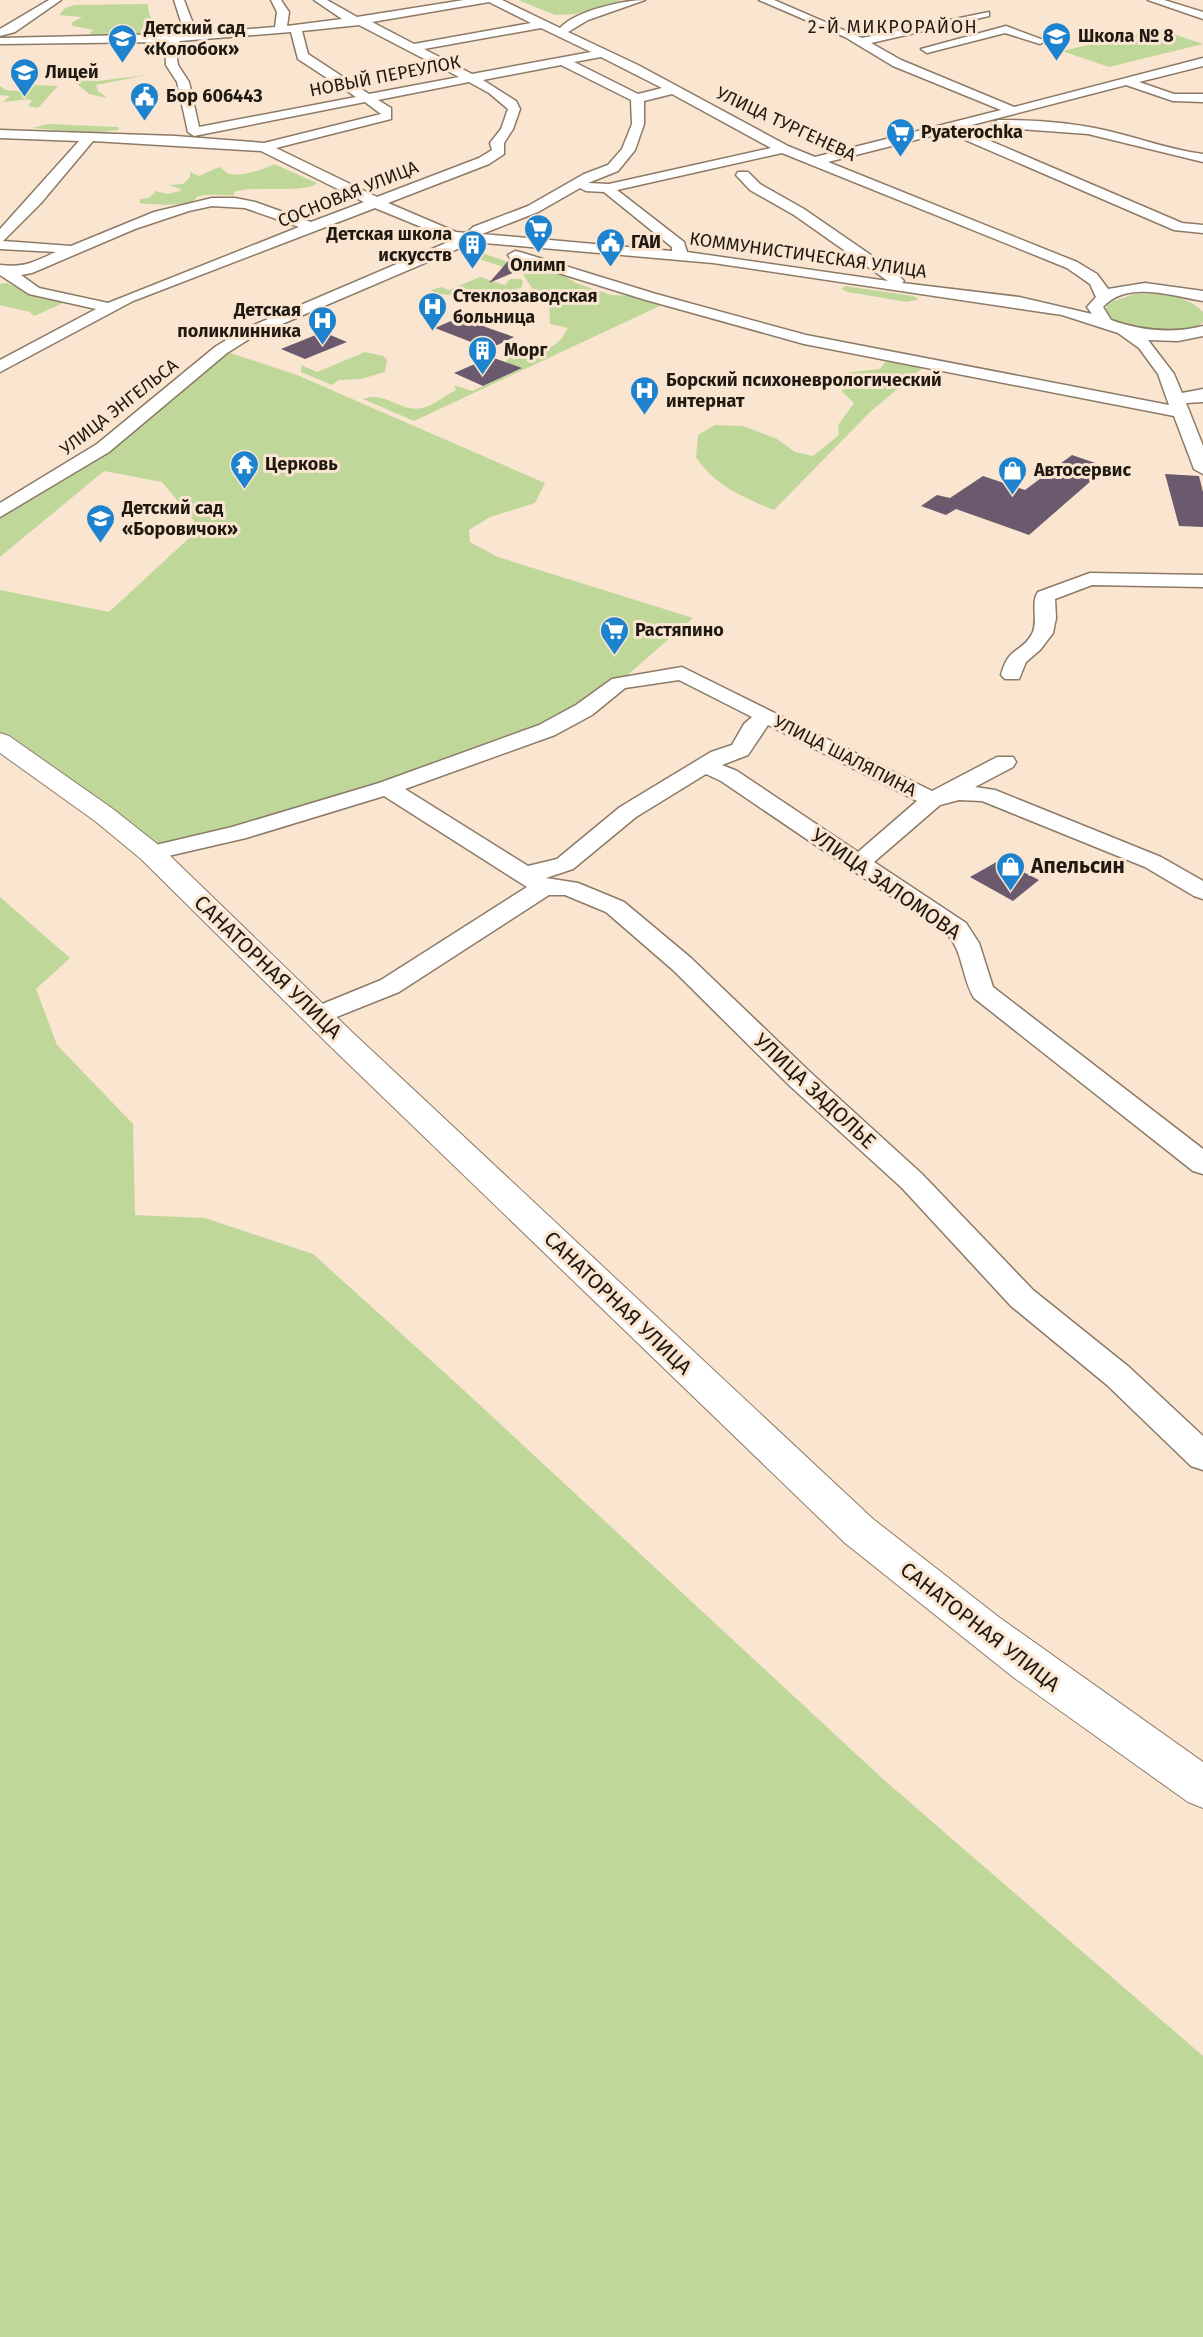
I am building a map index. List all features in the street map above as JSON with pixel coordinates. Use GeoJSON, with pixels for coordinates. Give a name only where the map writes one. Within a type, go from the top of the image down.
{"type":"FeatureCollection","features":[{"type":"Feature","properties":{"kind":"main road","name":"САНАТОРНАЯ УЛИЦА"},"geometry":{"type":"LineString","coordinates":[[0,741],[63,785],[151,853],[859,1531],[934,1594],[1064,1692],[1203,1787]]}},
{"type":"Feature","properties":{"kind":"street"},"geometry":{"type":"LineString","coordinates":[[0,33],[11,30],[56,0]]}},
{"type":"Feature","properties":{"kind":"street"},"geometry":{"type":"LineString","coordinates":[[179,0],[189,29],[169,44],[172,65],[183,82],[194,132]]}},
{"type":"Feature","properties":{"kind":"street"},"geometry":{"type":"LineString","coordinates":[[276,0],[283,12],[281,28]]}},
{"type":"Feature","properties":{"kind":"street","name":"СОСНОВАЯ УЛИЦА"},"geometry":{"type":"LineString","coordinates":[[0,366],[107,307],[484,161],[499,151],[497,143],[507,129],[514,109],[512,104],[493,90],[319,0]]}},
{"type":"Feature","properties":{"kind":"street"},"geometry":{"type":"LineString","coordinates":[[0,41],[73,42],[296,27],[357,21],[486,0]]}},
{"type":"Feature","properties":{"kind":"street","name":"УЛИЦА ТУРГЕНЕВА"},"geometry":{"type":"LineString","coordinates":[[493,0],[603,53],[783,149],[1072,266],[1096,279],[1101,286],[1101,298]]}},
{"type":"Feature","properties":{"kind":"street"},"geometry":{"type":"LineString","coordinates":[[562,33],[566,26],[583,18],[640,0]]}},
{"type":"Feature","properties":{"kind":"street"},"geometry":{"type":"LineString","coordinates":[[764,0],[860,42],[879,54],[1012,110]]}},
{"type":"Feature","properties":{"kind":"street"},"geometry":{"type":"LineString","coordinates":[[1153,0],[1203,16]]}},
{"type":"Feature","properties":{"kind":"street"},"geometry":{"type":"LineString","coordinates":[[860,42],[985,14]]}},
{"type":"Feature","properties":{"kind":"street"},"geometry":{"type":"LineString","coordinates":[[530,17],[555,20],[583,18]]}},
{"type":"Feature","properties":{"kind":"street"},"geometry":{"type":"LineString","coordinates":[[411,48],[543,24]]}},
{"type":"Feature","properties":{"kind":"street"},"geometry":{"type":"LineString","coordinates":[[264,147],[387,116],[387,111],[302,56],[296,27]]}},
{"type":"Feature","properties":{"kind":"street"},"geometry":{"type":"LineString","coordinates":[[951,60],[926,48],[1006,29],[1040,41]]}},
{"type":"Feature","properties":{"kind":"street"},"geometry":{"type":"LineString","coordinates":[[925,74],[951,60],[1009,41]]}},
{"type":"Feature","properties":{"kind":"street","name":"НОВЫЙ ПЕРЕУЛОК"},"geometry":{"type":"LineString","coordinates":[[175,140],[194,132],[366,97],[603,53]]}},
{"type":"Feature","properties":{"kind":"street"},"geometry":{"type":"LineString","coordinates":[[563,61],[638,99],[647,94],[672,90]]}},
{"type":"Feature","properties":{"kind":"street"},"geometry":{"type":"LineString","coordinates":[[813,162],[1203,62]]}},
{"type":"Feature","properties":{"kind":"street"},"geometry":{"type":"LineString","coordinates":[[1125,81],[1178,99],[1203,98]]}},
{"type":"Feature","properties":{"kind":"street","name":"УЛИЦА ЭНГЕЛЬСА"},"geometry":{"type":"LineString","coordinates":[[0,511],[103,448],[234,341],[266,324],[469,239],[478,230],[533,209],[570,188],[613,168],[628,150],[638,124],[636,106],[638,99]]}},
{"type":"Feature","properties":{"kind":"street"},"geometry":{"type":"LineString","coordinates":[[969,122],[1055,126],[1120,138],[1172,155],[1203,158]]}},
{"type":"Feature","properties":{"kind":"street"},"geometry":{"type":"LineString","coordinates":[[947,127],[1179,227],[1203,229]]}},
{"type":"Feature","properties":{"kind":"street","name":"КОММУНИСТИЧЕСКАЯ УЛИЦА"},"geometry":{"type":"LineString","coordinates":[[0,134],[175,140],[264,147],[442,233],[469,239],[680,255],[1019,302],[1065,311],[1112,326]]}},
{"type":"Feature","properties":{"kind":"street"},"geometry":{"type":"LineString","coordinates":[[0,237],[36,200],[89,137]]}},
{"type":"Feature","properties":{"kind":"street"},"geometry":{"type":"LineString","coordinates":[[570,188],[609,188],[783,149]]}},
{"type":"Feature","properties":{"kind":"street"},"geometry":{"type":"LineString","coordinates":[[743,175],[755,188],[800,212],[889,274],[896,281],[892,286]]}},
{"type":"Feature","properties":{"kind":"street"},"geometry":{"type":"LineString","coordinates":[[609,188],[612,193],[679,244],[680,255]]}},
{"type":"Feature","properties":{"kind":"street"},"geometry":{"type":"LineString","coordinates":[[3,270],[27,270],[157,215],[222,202],[240,203],[314,228]]}},
{"type":"Feature","properties":{"kind":"street"},"geometry":{"type":"LineString","coordinates":[[469,239],[505,253],[570,270],[581,277],[804,339],[1178,405],[1201,397],[1203,394]]}},
{"type":"Feature","properties":{"kind":"street"},"geometry":{"type":"LineString","coordinates":[[0,245],[76,249]]}},
{"type":"Feature","properties":{"kind":"street","name":"УЛИЦА ТУРГЕНЕВА"},"geometry":{"type":"LineString","coordinates":[[1072,266],[1162,290]]}},
{"type":"Feature","properties":{"kind":"street"},"geometry":{"type":"LineString","coordinates":[[3,270],[45,294],[84,300],[107,307]]}},
{"type":"Feature","properties":{"kind":"street","name":"КОММУНИСТИЧЕСКАЯ УЛИЦА"},"geometry":{"type":"LineString","coordinates":[[1019,302],[1070,304],[1140,288],[1162,290]]}},
{"type":"Feature","properties":{"kind":"street"},"geometry":{"type":"LineString","coordinates":[[1162,290],[1203,296]]}},
{"type":"Feature","properties":{"kind":"street"},"geometry":{"type":"LineString","coordinates":[[1179,293],[1203,303]]}},
{"type":"Feature","properties":{"kind":"street"},"geometry":{"type":"LineString","coordinates":[[1101,298],[1095,307],[1112,326],[1145,345],[1166,374],[1178,405],[1196,435],[1203,469]]}},
{"type":"Feature","properties":{"kind":"street"},"geometry":{"type":"LineString","coordinates":[[1112,326],[1141,334],[1197,333]]}},
{"type":"Feature","properties":{"kind":"street"},"geometry":{"type":"LineString","coordinates":[[1166,374],[1166,353],[1170,348],[1197,333]]}},
{"type":"Feature","properties":{"kind":"street"},"geometry":{"type":"LineString","coordinates":[[1012,675],[1016,659],[1038,644],[1048,619],[1045,596],[1090,579],[1203,581]]}},
{"type":"Feature","properties":{"kind":"street","name":"УЛИЦА ШАЛЯПИНА"},"geometry":{"type":"LineString","coordinates":[[387,788],[547,730],[584,710],[619,683],[682,673],[932,800],[948,794],[968,791],[987,795],[1153,862],[1203,891]]}},
{"type":"Feature","properties":{"kind":"street"},"geometry":{"type":"LineString","coordinates":[[319,1015],[390,986],[504,915],[533,881],[574,857],[628,812],[719,758],[740,750],[747,743],[752,729],[766,716]]}},
{"type":"Feature","properties":{"kind":"street"},"geometry":{"type":"LineString","coordinates":[[860,862],[932,800],[1005,762]]}},
{"type":"Feature","properties":{"kind":"street","name":"УЛИЦА ЗАЛОМОВА"},"geometry":{"type":"LineString","coordinates":[[705,766],[729,776],[860,862],[965,937],[975,978],[982,992],[1203,1164]]}},
{"type":"Feature","properties":{"kind":"street"},"geometry":{"type":"LineString","coordinates":[[151,853],[238,833],[387,788]]}},
{"type":"Feature","properties":{"kind":"street","name":"УЛИЦА ЗАДОЛЬЕ"},"geometry":{"type":"LineString","coordinates":[[387,788],[533,881],[569,888],[615,907],[682,964],[800,1079],[912,1181],[1022,1298],[1118,1376],[1164,1423],[1203,1456]]}},
{"type":"Feature","properties":{"kind":"street"},"geometry":{"type":"LineString","coordinates":[[574,857],[582,874],[615,907]]}},
{"type":"Feature","properties":{"kind":"green space"},"geometry":{"type":"Polygon","coordinates":[[[518,0],[622,0],[575,14],[555,15],[518,0]]]}},
{"type":"Feature","properties":{"kind":"green space"},"geometry":{"type":"Polygon","coordinates":[[[148,4],[149,14],[154,22],[165,23],[155,24],[153,29],[164,33],[91,37],[90,33],[94,30],[73,26],[71,23],[82,17],[59,15],[65,8],[75,5],[148,4]]]}},
{"type":"Feature","properties":{"kind":"green space"},"geometry":{"type":"Polygon","coordinates":[[[1158,29],[1203,44],[1109,67],[1062,51],[1158,29]]]}},
{"type":"Feature","properties":{"kind":"green space"},"geometry":{"type":"Polygon","coordinates":[[[147,75],[96,85],[98,91],[107,98],[89,94],[77,84],[81,79],[98,81],[147,75]]]}},
{"type":"Feature","properties":{"kind":"green space"},"geometry":{"type":"Polygon","coordinates":[[[35,85],[58,86],[38,108],[28,106],[32,101],[29,99],[3,102],[10,96],[0,95],[0,86],[6,90],[27,92],[35,85]]]}},
{"type":"Feature","properties":{"kind":"green space"},"geometry":{"type":"Polygon","coordinates":[[[48,124],[118,127],[119,130],[93,133],[32,128],[48,124]]]}},
{"type":"Feature","properties":{"kind":"green space"},"geometry":{"type":"Polygon","coordinates":[[[274,164],[317,183],[302,188],[254,189],[234,192],[234,195],[204,195],[182,204],[140,203],[140,199],[149,198],[156,191],[167,194],[180,191],[181,189],[169,185],[183,184],[190,177],[190,172],[199,176],[219,167],[227,173],[244,174],[274,164]]]}},
{"type":"Feature","properties":{"kind":"green space"},"geometry":{"type":"Polygon","coordinates":[[[476,251],[520,266],[558,272],[576,283],[611,295],[636,296],[664,304],[414,421],[363,399],[379,397],[414,409],[426,407],[456,390],[454,385],[472,391],[521,369],[506,363],[509,354],[542,350],[550,347],[562,337],[568,328],[550,324],[549,304],[531,287],[523,274],[468,255],[476,251]]]}},
{"type":"Feature","properties":{"kind":"green space"},"geometry":{"type":"Polygon","coordinates":[[[480,277],[505,285],[510,279],[521,279],[523,282],[521,288],[495,294],[490,301],[480,303],[455,295],[435,294],[431,290],[441,287],[449,290],[480,277]]]}},
{"type":"Feature","properties":{"kind":"green space"},"geometry":{"type":"Polygon","coordinates":[[[7,283],[38,297],[68,301],[34,316],[30,312],[0,305],[0,284],[7,283]]]}},
{"type":"Feature","properties":{"kind":"green space"},"geometry":{"type":"Polygon","coordinates":[[[845,286],[913,296],[919,299],[907,302],[848,292],[841,289],[845,286]]]}},
{"type":"Feature","properties":{"kind":"green space"},"geometry":{"type":"Polygon","coordinates":[[[1134,294],[1171,296],[1188,301],[1203,312],[1203,322],[1194,328],[1182,331],[1152,331],[1123,325],[1112,319],[1105,311],[1108,303],[1134,294]]]}},
{"type":"Feature","properties":{"kind":"green space"},"geometry":{"type":"Polygon","coordinates":[[[221,350],[297,375],[545,483],[535,503],[490,517],[469,530],[470,542],[498,557],[693,618],[600,699],[514,743],[151,853],[0,741],[0,590],[109,612],[200,528],[162,482],[104,471],[0,557],[0,511],[55,479],[221,350]]]}},
{"type":"Feature","properties":{"kind":"green space"},"geometry":{"type":"Polygon","coordinates":[[[365,352],[383,356],[387,360],[385,372],[361,379],[339,380],[332,385],[301,372],[301,365],[317,372],[365,352]]]}},
{"type":"Feature","properties":{"kind":"green space"},"geometry":{"type":"Polygon","coordinates":[[[894,360],[925,366],[870,412],[774,510],[730,490],[712,476],[696,457],[698,435],[715,425],[743,426],[777,439],[795,452],[813,456],[839,435],[838,425],[854,403],[842,392],[844,373],[880,369],[885,362],[894,360]]]}},
{"type":"Feature","properties":{"kind":"green space"},"geometry":{"type":"Polygon","coordinates":[[[0,897],[70,958],[36,989],[57,1045],[133,1124],[135,1215],[205,1218],[313,1254],[456,1383],[884,1780],[1203,2056],[1203,2337],[0,2337],[0,897]]]}},
{"type":"Feature","properties":{"kind":"building"},"geometry":{"type":"Polygon","coordinates":[[[509,260],[529,266],[489,283],[509,260]]]}},
{"type":"Feature","properties":{"kind":"building"},"geometry":{"type":"Polygon","coordinates":[[[460,317],[514,337],[489,349],[435,328],[460,317]]]}},
{"type":"Feature","properties":{"kind":"building","name":"Детская поликлинника"},"geometry":{"type":"Polygon","coordinates":[[[323,332],[347,342],[305,359],[281,349],[323,332]]]}},
{"type":"Feature","properties":{"kind":"building","name":"Морг"},"geometry":{"type":"Polygon","coordinates":[[[491,357],[522,368],[483,386],[454,373],[491,357]]]}},
{"type":"Feature","properties":{"kind":"building","name":"Автосервис"},"geometry":{"type":"Polygon","coordinates":[[[1072,455],[1107,467],[1029,535],[956,509],[946,515],[921,506],[937,495],[950,498],[983,476],[1025,490],[1072,455]]]}},
{"type":"Feature","properties":{"kind":"building"},"geometry":{"type":"Polygon","coordinates":[[[1165,474],[1199,476],[1203,492],[1203,527],[1179,526],[1165,474]]]}},
{"type":"Feature","properties":{"kind":"building","name":"Апельсин"},"geometry":{"type":"Polygon","coordinates":[[[1000,860],[1039,880],[1013,901],[970,877],[1000,860]]]}},
{"type":"Feature","properties":{"kind":"place","name":"Школа № 8"},"geometry":{"type":"Point","coordinates":[1057,62]}},
{"type":"Feature","properties":{"kind":"place","name":"Детский сад «Колобок»"},"geometry":{"type":"Point","coordinates":[123,64]}},
{"type":"Feature","properties":{"kind":"place","name":"Лицей"},"geometry":{"type":"Point","coordinates":[24,98]}},
{"type":"Feature","properties":{"kind":"place","name":"Бор 606443"},"geometry":{"type":"Point","coordinates":[145,122]}},
{"type":"Feature","properties":{"kind":"place","name":"Pyaterochka"},"geometry":{"type":"Point","coordinates":[900,158]}},
{"type":"Feature","properties":{"kind":"place","name":"Олимп"},"geometry":{"type":"Point","coordinates":[538,254]}},
{"type":"Feature","properties":{"kind":"place","name":"ГАИ"},"geometry":{"type":"Point","coordinates":[610,268]}},
{"type":"Feature","properties":{"kind":"place","name":"Детская школа искусств"},"geometry":{"type":"Point","coordinates":[473,270]}},
{"type":"Feature","properties":{"kind":"place","name":"Стеклозаводская больница"},"geometry":{"type":"Point","coordinates":[432,332]}},
{"type":"Feature","properties":{"kind":"place","name":"Детская поликлинника"},"geometry":{"type":"Point","coordinates":[322,346]}},
{"type":"Feature","properties":{"kind":"place","name":"Морг"},"geometry":{"type":"Point","coordinates":[483,376]}},
{"type":"Feature","properties":{"kind":"place","name":"Борский психоневрологический интернат"},"geometry":{"type":"Point","coordinates":[645,416]}},
{"type":"Feature","properties":{"kind":"place","name":"Церковь"},"geometry":{"type":"Point","coordinates":[244,490]}},
{"type":"Feature","properties":{"kind":"place","name":"Автосервис"},"geometry":{"type":"Point","coordinates":[1013,496]}},
{"type":"Feature","properties":{"kind":"place","name":"Детский сад «Боровичок»"},"geometry":{"type":"Point","coordinates":[101,544]}},
{"type":"Feature","properties":{"kind":"place","name":"Растяпино"},"geometry":{"type":"Point","coordinates":[614,656]}},
{"type":"Feature","properties":{"kind":"place","name":"Апельсин"},"geometry":{"type":"Point","coordinates":[1010,892]}},
{"type":"Feature","properties":{"kind":"district","name":"2-Й МИКРОРАЙОН"},"geometry":{"type":"Point","coordinates":[893,27]}}]}
